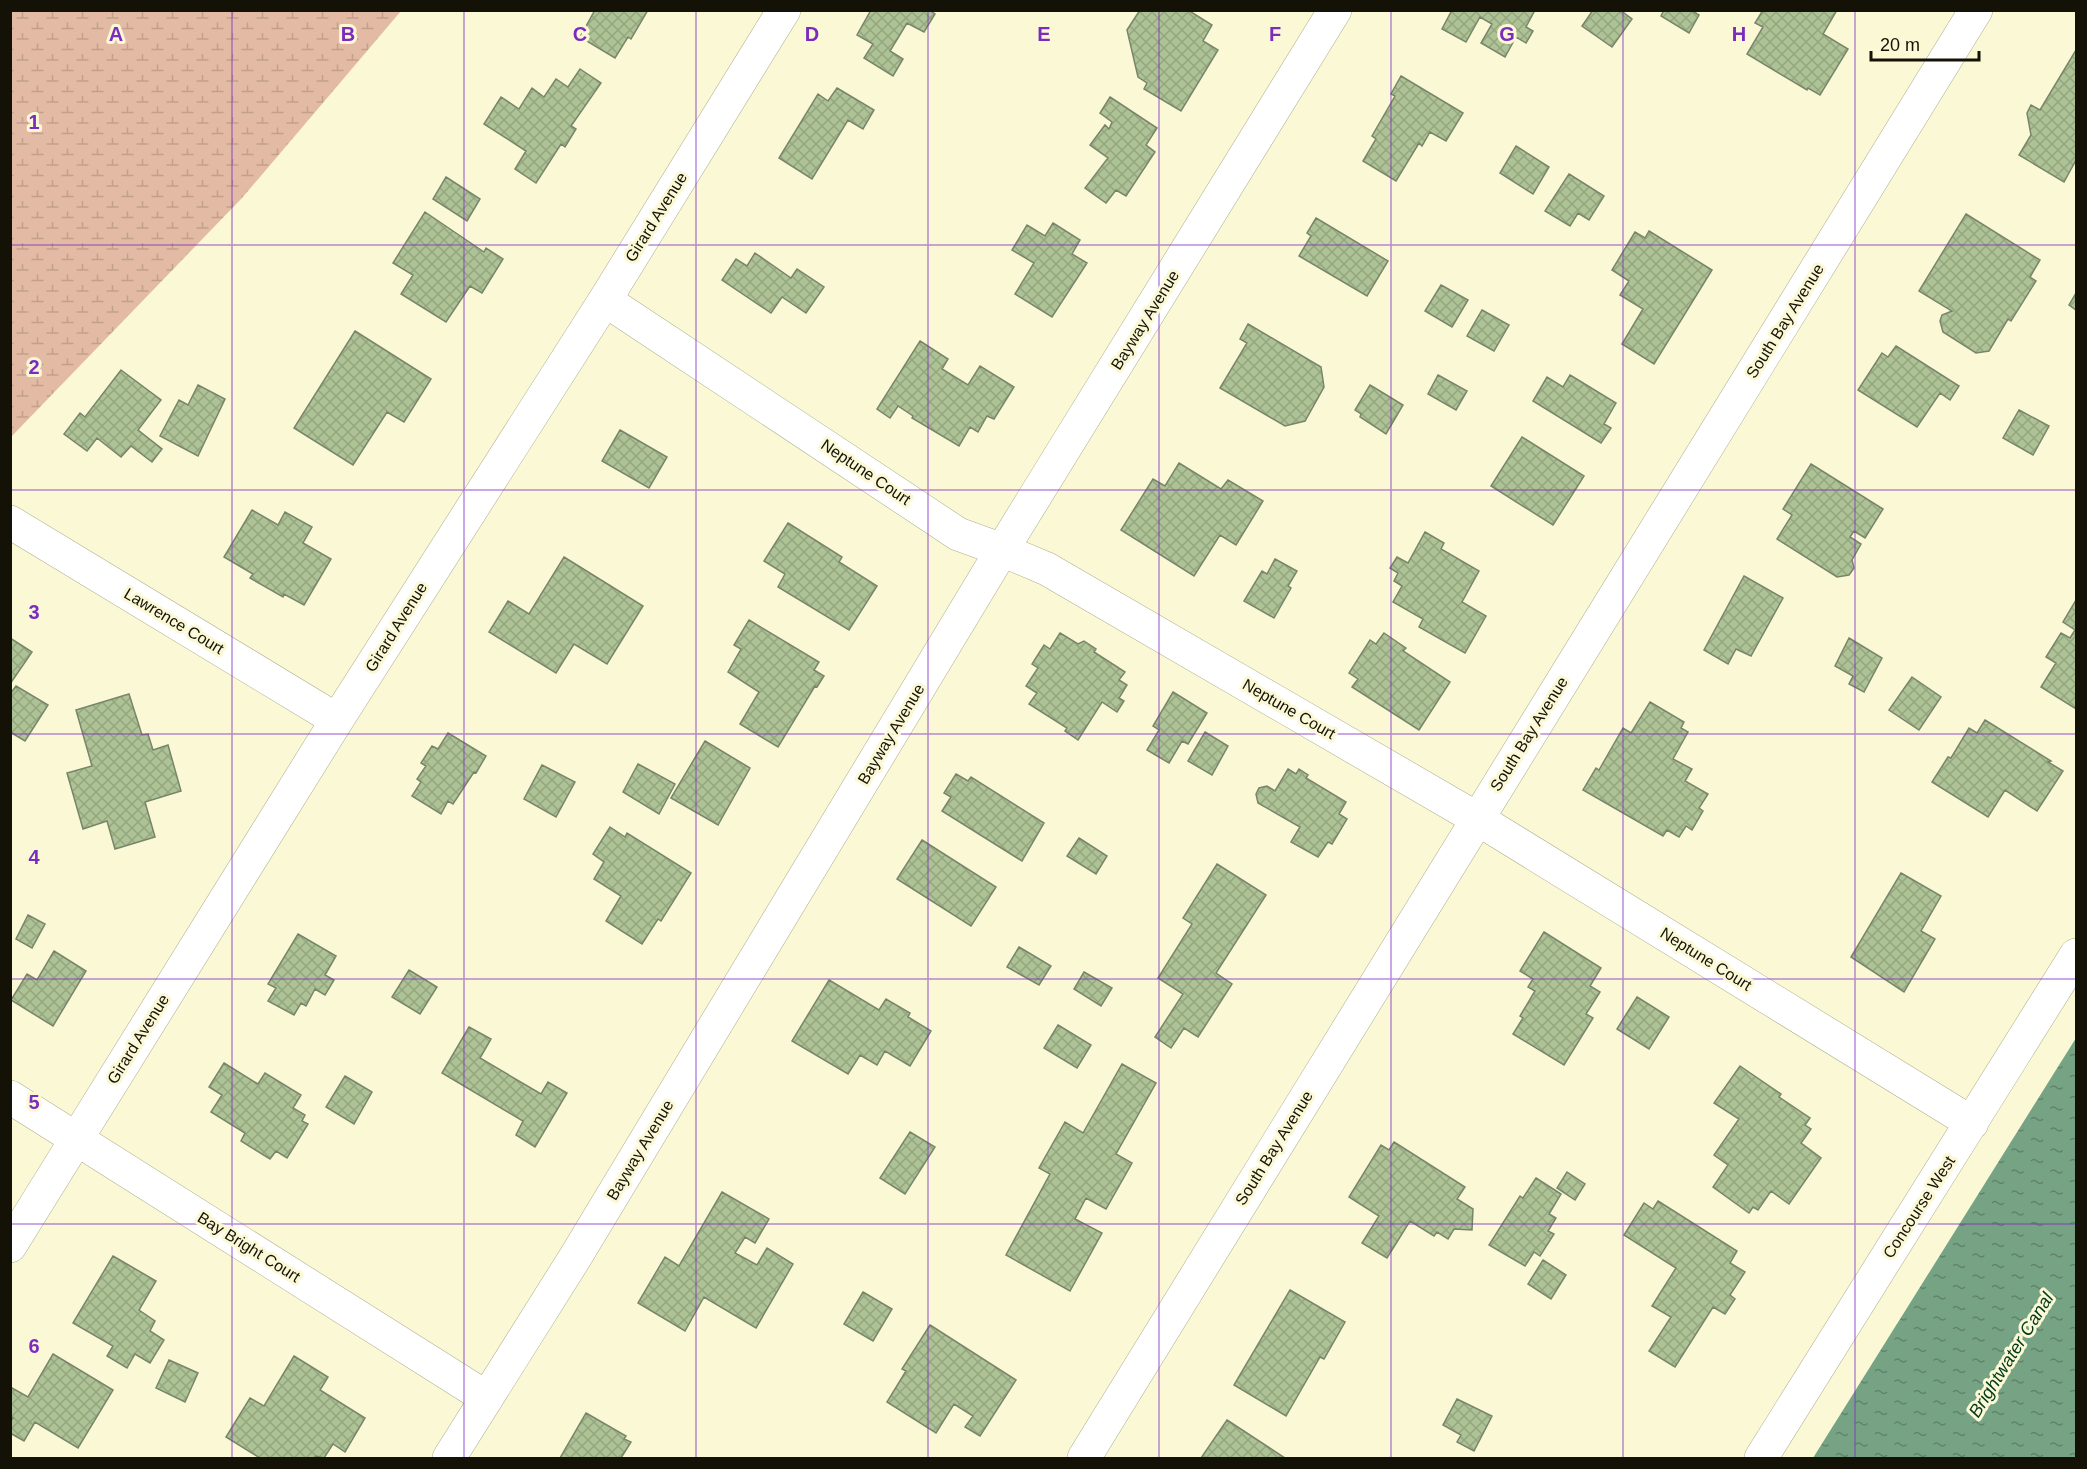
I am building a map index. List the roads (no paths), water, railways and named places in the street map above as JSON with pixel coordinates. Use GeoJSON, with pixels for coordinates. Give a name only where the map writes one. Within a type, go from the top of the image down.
{"type":"FeatureCollection","features":[{"type":"Feature","properties":{"kind":"street","name":"Girard Avenue"},"geometry":{"type":"LineString","coordinates":[[10,1246],[337,720],[605,300],[784,10]]}},
{"type":"Feature","properties":{"kind":"street","name":"Bayway Avenue"},"geometry":{"type":"LineString","coordinates":[[449,1458],[576,1256],[1002,549],[1335,10]]}},
{"type":"Feature","properties":{"kind":"street","name":"South Bay Avenue"},"geometry":{"type":"LineString","coordinates":[[1084,1458],[1476,818],[1976,10]]}},
{"type":"Feature","properties":{"kind":"street","name":"Neptune Court"},"geometry":{"type":"LineString","coordinates":[[605,300],[958,534],[1002,549],[1047,569],[1476,818],[1972,1123]]}},
{"type":"Feature","properties":{"kind":"street","name":"Lawrence Court"},"geometry":{"type":"LineString","coordinates":[[10,522],[337,720]]}},
{"type":"Feature","properties":{"kind":"street","name":"Concourse West"},"geometry":{"type":"LineString","coordinates":[[1761,1458],[2076,955]]}},
{"type":"Feature","properties":{"kind":"street","name":"Bay Bright Court"},"geometry":{"type":"LineString","coordinates":[[10,1097],[487,1398]]}},
{"type":"Feature","properties":{"kind":"water","name":"Brightwater Canal"},"geometry":{"type":"Polygon","coordinates":[[[2076,1038],[2076,1458],[1813,1458],[2076,1038]]]}}]}
